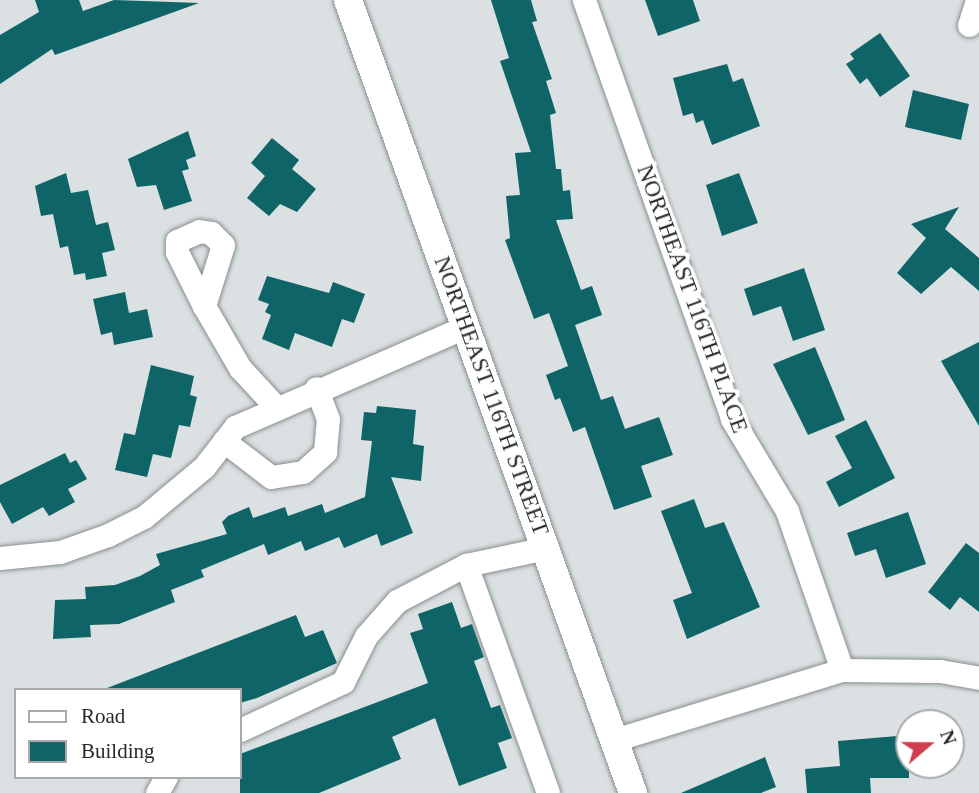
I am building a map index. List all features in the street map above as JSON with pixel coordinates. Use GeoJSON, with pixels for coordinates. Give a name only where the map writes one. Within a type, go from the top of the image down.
{"type":"FeatureCollection","features":[{"type":"Feature","properties":{"kind":"street","name":"NORTHEAST 116TH STREET"},"geometry":{"type":"LineString","coordinates":[[348,0],[633,793]]}},
{"type":"Feature","properties":{"kind":"street","name":"NORTHEAST 116TH PLACE"},"geometry":{"type":"LineString","coordinates":[[584,0],[732,419],[787,511],[842,670]]}},
{"type":"Feature","properties":{"kind":"street"},"geometry":{"type":"LineString","coordinates":[[969,25],[977,0]]}},
{"type":"Feature","properties":{"kind":"street"},"geometry":{"type":"LineString","coordinates":[[204,306],[240,368],[275,406]]}},
{"type":"Feature","properties":{"kind":"street"},"geometry":{"type":"LineString","coordinates":[[0,558],[60,552],[144,517],[204,467],[234,427],[316,388],[465,327]]}},
{"type":"Feature","properties":{"kind":"street"},"geometry":{"type":"LineString","coordinates":[[223,441],[271,477],[303,472],[325,452],[328,419],[316,388]]}},
{"type":"Feature","properties":{"kind":"street"},"geometry":{"type":"LineString","coordinates":[[242,729],[343,682],[366,636],[397,601],[466,565],[546,548]]}},
{"type":"Feature","properties":{"kind":"street"},"geometry":{"type":"LineString","coordinates":[[466,565],[548,793]]}},
{"type":"Feature","properties":{"kind":"street"},"geometry":{"type":"LineString","coordinates":[[614,740],[842,670],[940,671],[979,678]]}},
{"type":"Feature","properties":{"kind":"building"},"geometry":{"type":"Polygon","coordinates":[[[35,0],[79,0],[83,11],[114,0],[199,3],[55,55],[52,49],[0,84],[0,35],[39,12],[35,0]]]}},
{"type":"Feature","properties":{"kind":"building"},"geometry":{"type":"Polygon","coordinates":[[[491,0],[531,0],[537,21],[532,22],[552,79],[546,81],[556,113],[550,115],[556,169],[561,169],[563,191],[570,190],[573,219],[556,220],[581,290],[592,286],[602,315],[575,325],[601,400],[613,396],[625,429],[659,417],[673,455],[641,466],[652,497],[614,510],[585,427],[573,432],[560,398],[555,400],[546,375],[568,366],[549,313],[534,319],[505,240],[510,238],[506,196],[520,195],[515,153],[531,152],[500,61],[509,58],[491,0]]]}},
{"type":"Feature","properties":{"kind":"building"},"geometry":{"type":"Polygon","coordinates":[[[645,0],[693,0],[700,21],[658,36],[645,0]]]}},
{"type":"Feature","properties":{"kind":"building"},"geometry":{"type":"Polygon","coordinates":[[[880,33],[910,76],[880,97],[867,78],[860,84],[846,64],[854,59],[850,54],[880,33]]]}},
{"type":"Feature","properties":{"kind":"building"},"geometry":{"type":"Polygon","coordinates":[[[727,64],[733,82],[743,78],[760,126],[712,145],[703,120],[696,123],[693,113],[683,116],[673,78],[727,64]]]}},
{"type":"Feature","properties":{"kind":"building"},"geometry":{"type":"Polygon","coordinates":[[[913,90],[969,104],[961,140],[905,127],[913,90]]]}},
{"type":"Feature","properties":{"kind":"building"},"geometry":{"type":"Polygon","coordinates":[[[188,131],[196,156],[186,160],[189,169],[182,171],[192,201],[164,210],[156,185],[137,187],[128,159],[188,131]]]}},
{"type":"Feature","properties":{"kind":"building"},"geometry":{"type":"Polygon","coordinates":[[[272,138],[299,160],[292,169],[316,189],[297,212],[280,204],[269,216],[247,198],[265,176],[251,163],[272,138]]]}},
{"type":"Feature","properties":{"kind":"building"},"geometry":{"type":"Polygon","coordinates":[[[66,173],[71,193],[88,190],[96,225],[108,222],[115,250],[102,253],[107,276],[86,280],[85,273],[74,275],[68,246],[60,248],[53,214],[41,216],[35,186],[66,173]]]}},
{"type":"Feature","properties":{"kind":"building"},"geometry":{"type":"Polygon","coordinates":[[[739,173],[758,223],[722,236],[706,185],[739,173]]]}},
{"type":"Feature","properties":{"kind":"building"},"geometry":{"type":"Polygon","coordinates":[[[959,207],[945,229],[979,258],[979,291],[951,267],[921,294],[897,273],[926,238],[911,224],[959,207]]]}},
{"type":"Feature","properties":{"kind":"building"},"geometry":{"type":"Polygon","coordinates":[[[804,268],[825,330],[793,341],[781,306],[753,316],[744,289],[804,268]]]}},
{"type":"Feature","properties":{"kind":"building"},"geometry":{"type":"Polygon","coordinates":[[[267,276],[329,293],[333,282],[365,294],[354,323],[342,319],[332,347],[295,333],[289,350],[262,339],[271,315],[265,312],[269,304],[258,300],[267,276]]]}},
{"type":"Feature","properties":{"kind":"building"},"geometry":{"type":"Polygon","coordinates":[[[125,292],[129,313],[147,309],[153,337],[114,345],[112,332],[101,335],[93,299],[125,292]]]}},
{"type":"Feature","properties":{"kind":"building"},"geometry":{"type":"Polygon","coordinates":[[[979,342],[979,426],[941,361],[979,342]]]}},
{"type":"Feature","properties":{"kind":"building"},"geometry":{"type":"Polygon","coordinates":[[[815,347],[845,420],[808,435],[773,364],[815,347]]]}},
{"type":"Feature","properties":{"kind":"building"},"geometry":{"type":"Polygon","coordinates":[[[151,365],[194,376],[190,395],[197,397],[190,427],[179,425],[171,458],[153,454],[147,477],[115,470],[124,433],[135,435],[151,365]]]}},
{"type":"Feature","properties":{"kind":"building"},"geometry":{"type":"Polygon","coordinates":[[[377,406],[416,410],[413,444],[424,446],[421,481],[391,477],[413,533],[381,546],[377,534],[344,548],[339,537],[305,551],[301,541],[268,555],[264,544],[201,570],[204,577],[171,590],[175,602],[119,624],[90,625],[91,637],[53,639],[55,600],[86,599],[85,587],[115,585],[160,565],[156,554],[227,534],[222,522],[228,516],[249,507],[253,518],[285,507],[288,516],[322,504],[325,513],[365,497],[372,441],[361,440],[364,412],[376,413],[377,406]]]}},
{"type":"Feature","properties":{"kind":"building"},"geometry":{"type":"Polygon","coordinates":[[[866,420],[895,478],[839,507],[826,482],[852,468],[835,436],[866,420]]]}},
{"type":"Feature","properties":{"kind":"building"},"geometry":{"type":"Polygon","coordinates":[[[65,453],[70,463],[76,460],[87,479],[68,489],[75,502],[49,516],[43,507],[12,524],[0,502],[0,485],[65,453]]]}},
{"type":"Feature","properties":{"kind":"building"},"geometry":{"type":"Polygon","coordinates":[[[694,499],[705,528],[724,522],[760,607],[687,639],[673,600],[692,593],[661,511],[694,499]]]}},
{"type":"Feature","properties":{"kind":"building"},"geometry":{"type":"Polygon","coordinates":[[[908,512],[926,564],[886,578],[876,549],[855,556],[847,533],[908,512]]]}},
{"type":"Feature","properties":{"kind":"building"},"geometry":{"type":"Polygon","coordinates":[[[966,543],[979,553],[979,612],[960,597],[950,610],[928,592],[966,543]]]}},
{"type":"Feature","properties":{"kind":"building"},"geometry":{"type":"Polygon","coordinates":[[[452,602],[461,628],[472,624],[484,657],[474,661],[491,708],[500,705],[512,738],[498,743],[507,768],[459,786],[435,718],[392,737],[401,759],[319,793],[240,793],[242,753],[428,683],[410,633],[423,629],[418,614],[452,602]]]}},
{"type":"Feature","properties":{"kind":"building"},"geometry":{"type":"Polygon","coordinates":[[[296,615],[305,637],[323,630],[337,663],[242,702],[242,688],[107,688],[296,615]]]}},
{"type":"Feature","properties":{"kind":"building"},"geometry":{"type":"Polygon","coordinates":[[[895,736],[895,778],[870,778],[871,793],[807,793],[805,769],[840,766],[838,741],[895,736]]]}},
{"type":"Feature","properties":{"kind":"building"},"geometry":{"type":"Polygon","coordinates":[[[765,757],[776,787],[761,793],[681,793],[765,757]]]}}]}
